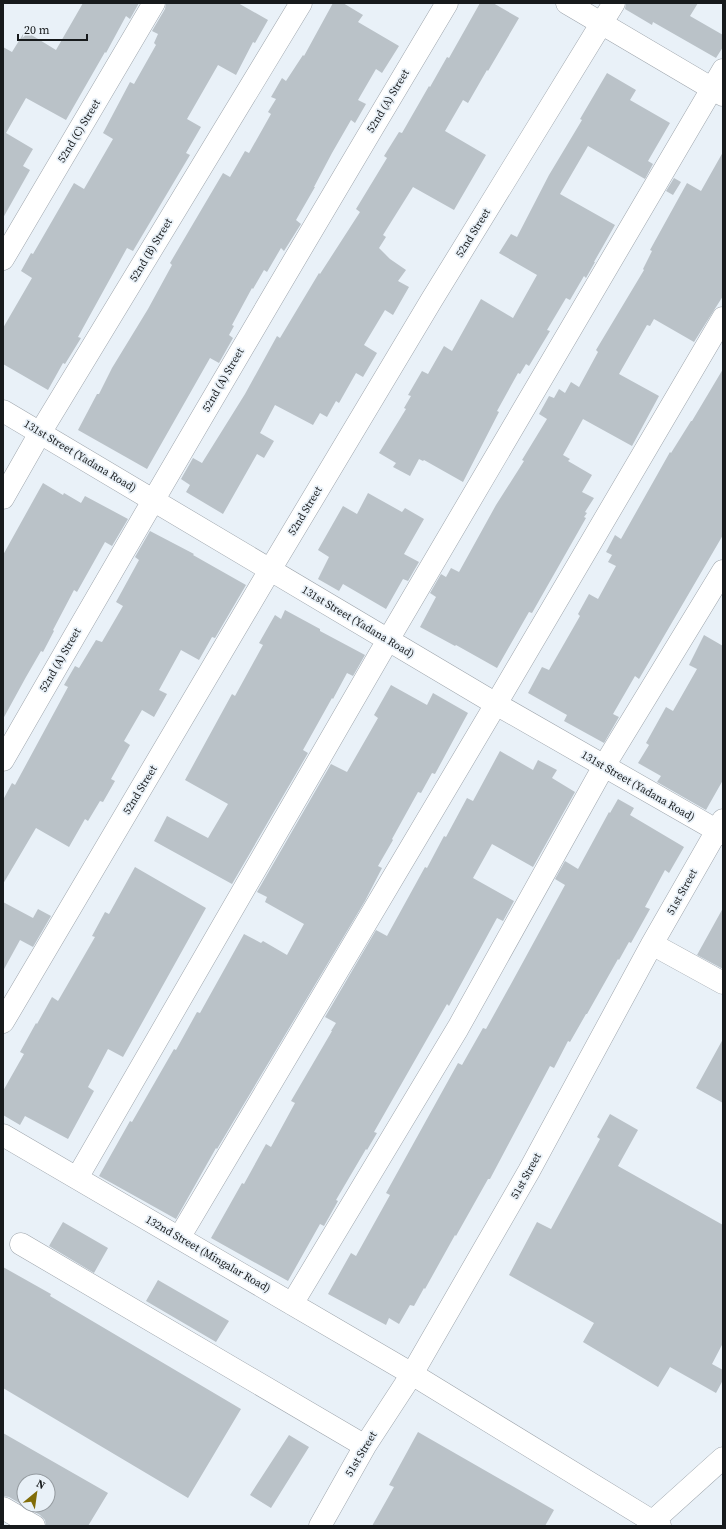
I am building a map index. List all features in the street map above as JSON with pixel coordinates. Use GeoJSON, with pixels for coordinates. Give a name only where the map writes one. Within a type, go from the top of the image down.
{"type":"FeatureCollection","features":[{"type":"Feature","properties":{"kind":"street","name":"52nd (C) Street"},"geometry":{"type":"LineString","coordinates":[[3,259],[154,3]]}},
{"type":"Feature","properties":{"kind":"street","name":"52nd (B) Street"},"geometry":{"type":"LineString","coordinates":[[3,498],[40,433],[301,3]]}},
{"type":"Feature","properties":{"kind":"street","name":"52nd (A) Street"},"geometry":{"type":"LineString","coordinates":[[3,760],[152,500],[309,233],[447,3]]}},
{"type":"Feature","properties":{"kind":"street"},"geometry":{"type":"LineString","coordinates":[[567,3],[718,92]]}},
{"type":"Feature","properties":{"kind":"street","name":"52nd Street"},"geometry":{"type":"LineString","coordinates":[[3,1022],[435,294],[614,3]]}},
{"type":"Feature","properties":{"kind":"street"},"geometry":{"type":"LineString","coordinates":[[77,1178],[388,640],[718,92],[723,70]]}},
{"type":"Feature","properties":{"kind":"street"},"geometry":{"type":"LineString","coordinates":[[179,1238],[723,318]]}},
{"type":"Feature","properties":{"kind":"street","name":"131st Street (Yadana Road)"},"geometry":{"type":"LineString","coordinates":[[3,410],[496,704],[604,766],[721,828]]}},
{"type":"Feature","properties":{"kind":"street"},"geometry":{"type":"LineString","coordinates":[[292,1304],[458,1028],[604,766],[723,571]]}},
{"type":"Feature","properties":{"kind":"street","name":"51st Street"},"geometry":{"type":"LineString","coordinates":[[320,1526],[366,1446],[412,1374],[529,1171],[652,944],[721,828]]}},
{"type":"Feature","properties":{"kind":"street"},"geometry":{"type":"LineString","coordinates":[[652,944],[723,983]]}},
{"type":"Feature","properties":{"kind":"street","name":"132nd Street (Mingalar Road)"},"geometry":{"type":"LineString","coordinates":[[3,1135],[412,1374],[656,1524]]}},
{"type":"Feature","properties":{"kind":"street"},"geometry":{"type":"LineString","coordinates":[[21,1244],[366,1446]]}},
{"type":"Feature","properties":{"kind":"street"},"geometry":{"type":"LineString","coordinates":[[656,1524],[723,1458]]}},
{"type":"Feature","properties":{"kind":"street"},"geometry":{"type":"LineString","coordinates":[[3,1508],[34,1526]]}},
{"type":"Feature","properties":{"kind":"building"},"geometry":{"type":"Polygon","coordinates":[[[83,3],[139,3],[130,19],[126,16],[66,120],[26,98],[6,133],[33,149],[23,166],[30,170],[3,218],[3,47],[12,52],[25,31],[56,50],[83,3]]]}},
{"type":"Feature","properties":{"kind":"building"},"geometry":{"type":"Polygon","coordinates":[[[166,3],[238,3],[268,20],[255,43],[253,42],[236,75],[218,65],[187,119],[201,127],[186,153],[190,155],[133,251],[127,248],[78,337],[81,338],[65,364],[63,363],[48,390],[3,364],[3,328],[32,278],[21,271],[31,253],[33,254],[74,183],[84,189],[113,139],[103,133],[130,82],[134,84],[156,45],[154,43],[158,34],[152,31],[165,9],[166,3]]]}},
{"type":"Feature","properties":{"kind":"building"},"geometry":{"type":"Polygon","coordinates":[[[333,3],[343,3],[363,15],[358,22],[399,46],[382,73],[376,69],[358,100],[366,104],[355,123],[351,120],[296,220],[301,224],[284,251],[281,248],[267,272],[264,270],[253,289],[252,288],[232,325],[234,326],[229,335],[233,338],[219,363],[210,358],[147,469],[78,430],[112,368],[148,309],[172,265],[170,263],[223,173],[230,177],[245,151],[249,153],[271,114],[268,112],[276,99],[271,97],[282,78],[286,81],[303,55],[304,56],[333,3]]]}},
{"type":"Feature","properties":{"kind":"building"},"geometry":{"type":"Polygon","coordinates":[[[480,3],[493,3],[519,18],[468,103],[463,100],[445,131],[486,155],[454,210],[413,187],[383,235],[386,237],[379,248],[390,259],[406,270],[398,281],[409,287],[393,315],[385,310],[364,345],[377,353],[363,377],[356,373],[339,403],[336,401],[327,417],[320,413],[313,425],[275,405],[260,433],[274,441],[264,458],[257,454],[223,514],[186,492],[190,485],[181,479],[193,458],[202,463],[245,394],[277,336],[280,338],[319,273],[320,274],[360,212],[356,209],[387,158],[384,156],[399,132],[402,133],[447,57],[449,58],[480,3]]]}},
{"type":"Feature","properties":{"kind":"building"},"geometry":{"type":"Polygon","coordinates":[[[626,3],[698,3],[690,16],[723,35],[723,47],[716,58],[653,22],[652,25],[625,9],[626,3]]]}},
{"type":"Feature","properties":{"kind":"building"},"geometry":{"type":"Polygon","coordinates":[[[607,73],[636,90],[630,100],[670,123],[648,161],[653,164],[645,179],[588,146],[560,194],[615,225],[586,278],[584,276],[570,300],[566,298],[547,330],[550,331],[529,366],[526,364],[520,374],[518,373],[497,411],[499,412],[463,482],[424,460],[419,459],[410,476],[393,467],[396,463],[379,453],[406,409],[404,408],[411,396],[408,395],[422,371],[428,374],[444,346],[452,351],[481,299],[513,318],[537,275],[499,253],[511,234],[517,237],[549,175],[582,120],[580,119],[607,73]]]}},
{"type":"Feature","properties":{"kind":"building"},"geometry":{"type":"Polygon","coordinates":[[[723,152],[723,296],[694,342],[654,319],[650,326],[647,325],[619,374],[659,396],[632,446],[583,419],[563,455],[570,459],[568,461],[592,475],[582,492],[594,498],[585,512],[587,513],[584,517],[586,518],[532,613],[529,612],[497,668],[420,627],[436,597],[430,593],[441,574],[446,577],[451,568],[459,572],[496,505],[524,461],[522,460],[547,419],[539,414],[549,396],[554,398],[559,389],[565,393],[571,382],[579,387],[598,352],[596,350],[644,270],[643,269],[652,251],[650,250],[687,183],[701,191],[723,152]]]}},
{"type":"Feature","properties":{"kind":"building"},"geometry":{"type":"Polygon","coordinates":[[[674,178],[681,182],[673,195],[666,191],[674,178]]]}},
{"type":"Feature","properties":{"kind":"building"},"geometry":{"type":"Polygon","coordinates":[[[723,369],[723,535],[639,679],[635,676],[613,714],[619,717],[604,743],[564,721],[567,715],[528,693],[542,667],[549,670],[580,616],[578,614],[589,594],[598,599],[616,566],[608,562],[612,555],[606,552],[615,535],[621,539],[670,452],[671,453],[692,421],[723,369]]]}},
{"type":"Feature","properties":{"kind":"building"},"geometry":{"type":"Polygon","coordinates":[[[43,483],[63,495],[64,493],[81,503],[85,496],[128,519],[112,546],[105,542],[77,592],[74,590],[43,652],[41,651],[3,719],[3,555],[43,483]]]}},
{"type":"Feature","properties":{"kind":"building"},"geometry":{"type":"Polygon","coordinates":[[[368,493],[402,512],[405,508],[424,519],[404,554],[419,562],[408,581],[403,579],[386,609],[343,584],[339,591],[318,579],[329,557],[318,550],[343,506],[357,514],[368,493]]]}},
{"type":"Feature","properties":{"kind":"building"},"geometry":{"type":"Polygon","coordinates":[[[150,531],[194,554],[193,555],[246,585],[215,638],[212,637],[199,660],[181,650],[159,690],[167,694],[154,717],[142,710],[124,741],[130,745],[111,779],[115,781],[103,802],[100,801],[88,821],[85,819],[69,847],[36,828],[3,884],[3,800],[12,783],[15,785],[68,687],[64,685],[75,666],[79,668],[96,640],[102,642],[123,606],[116,602],[139,560],[135,557],[150,531]]]}},
{"type":"Feature","properties":{"kind":"building"},"geometry":{"type":"Polygon","coordinates":[[[285,610],[365,655],[353,676],[347,673],[333,699],[332,698],[303,750],[308,753],[232,884],[154,841],[167,816],[208,838],[228,804],[185,780],[232,694],[235,696],[263,645],[259,643],[275,615],[281,619],[285,610]]]}},
{"type":"Feature","properties":{"kind":"building"},"geometry":{"type":"Polygon","coordinates":[[[704,635],[723,646],[723,780],[706,810],[657,782],[661,776],[638,763],[649,745],[646,743],[666,707],[673,711],[697,669],[689,665],[704,635]]]}},
{"type":"Feature","properties":{"kind":"building"},"geometry":{"type":"Polygon","coordinates":[[[391,685],[427,705],[433,693],[468,713],[435,774],[432,773],[421,793],[418,792],[392,839],[393,840],[378,866],[382,868],[365,901],[217,1149],[216,1148],[176,1219],[99,1176],[130,1121],[132,1122],[174,1049],[176,1050],[197,1012],[200,1013],[244,934],[261,943],[263,941],[287,955],[304,924],[265,902],[267,897],[257,892],[331,764],[347,772],[378,718],[374,715],[391,685]]]}},
{"type":"Feature","properties":{"kind":"building"},"geometry":{"type":"Polygon","coordinates":[[[500,751],[533,770],[538,760],[557,770],[552,778],[575,792],[533,867],[492,844],[473,878],[514,901],[503,921],[497,918],[449,1006],[447,1004],[374,1132],[377,1133],[336,1200],[338,1201],[324,1226],[320,1224],[288,1281],[211,1238],[242,1183],[244,1184],[266,1144],[271,1147],[295,1103],[291,1101],[336,1023],[325,1017],[376,930],[387,936],[425,867],[427,868],[444,836],[446,837],[467,798],[473,801],[500,751]]]}},
{"type":"Feature","properties":{"kind":"building"},"geometry":{"type":"Polygon","coordinates":[[[618,799],[634,808],[630,815],[684,847],[669,873],[665,870],[645,907],[650,909],[631,943],[629,942],[619,960],[618,959],[570,1042],[568,1041],[554,1068],[550,1066],[490,1179],[488,1179],[425,1289],[424,1288],[414,1306],[410,1305],[399,1324],[389,1318],[386,1325],[328,1294],[351,1253],[356,1256],[390,1195],[386,1193],[458,1063],[462,1065],[483,1028],[486,1029],[511,984],[565,885],[555,879],[565,861],[578,869],[609,812],[610,813],[618,799]]]}},
{"type":"Feature","properties":{"kind":"building"},"geometry":{"type":"Polygon","coordinates":[[[135,867],[206,908],[123,1057],[108,1049],[88,1087],[94,1091],[68,1139],[25,1116],[20,1125],[3,1115],[3,1091],[24,1054],[20,1052],[52,997],[58,1001],[95,937],[92,936],[105,912],[109,914],[135,867]]]}},
{"type":"Feature","properties":{"kind":"building"},"geometry":{"type":"Polygon","coordinates":[[[3,902],[33,918],[38,909],[51,916],[33,947],[20,940],[3,971],[3,902]]]}},
{"type":"Feature","properties":{"kind":"building"},"geometry":{"type":"Polygon","coordinates":[[[723,908],[723,969],[697,955],[723,908]]]}},
{"type":"Feature","properties":{"kind":"building"},"geometry":{"type":"Polygon","coordinates":[[[723,1039],[723,1103],[696,1088],[723,1039]]]}},
{"type":"Feature","properties":{"kind":"building"},"geometry":{"type":"Polygon","coordinates":[[[610,1114],[638,1130],[618,1166],[723,1225],[723,1343],[712,1364],[723,1370],[723,1380],[716,1393],[670,1367],[658,1387],[583,1342],[594,1323],[509,1275],[537,1222],[551,1229],[600,1139],[597,1137],[610,1114]]]}},
{"type":"Feature","properties":{"kind":"building"},"geometry":{"type":"Polygon","coordinates":[[[63,1222],[108,1248],[94,1273],[49,1246],[63,1222]]]}},
{"type":"Feature","properties":{"kind":"building"},"geometry":{"type":"Polygon","coordinates":[[[3,1267],[51,1294],[50,1296],[241,1409],[188,1498],[3,1388],[3,1267]]]}},
{"type":"Feature","properties":{"kind":"building"},"geometry":{"type":"Polygon","coordinates":[[[158,1280],[229,1321],[216,1342],[146,1301],[158,1280]]]}},
{"type":"Feature","properties":{"kind":"building"},"geometry":{"type":"Polygon","coordinates":[[[418,1432],[554,1510],[545,1526],[372,1526],[394,1487],[389,1485],[418,1432]]]}},
{"type":"Feature","properties":{"kind":"building"},"geometry":{"type":"Polygon","coordinates":[[[3,1433],[108,1493],[88,1526],[46,1526],[45,1520],[37,1513],[56,1513],[56,1473],[16,1473],[16,1501],[9,1497],[3,1496],[3,1433]]]}},
{"type":"Feature","properties":{"kind":"building"},"geometry":{"type":"Polygon","coordinates":[[[289,1435],[309,1447],[271,1508],[250,1495],[289,1435]]]}}]}
